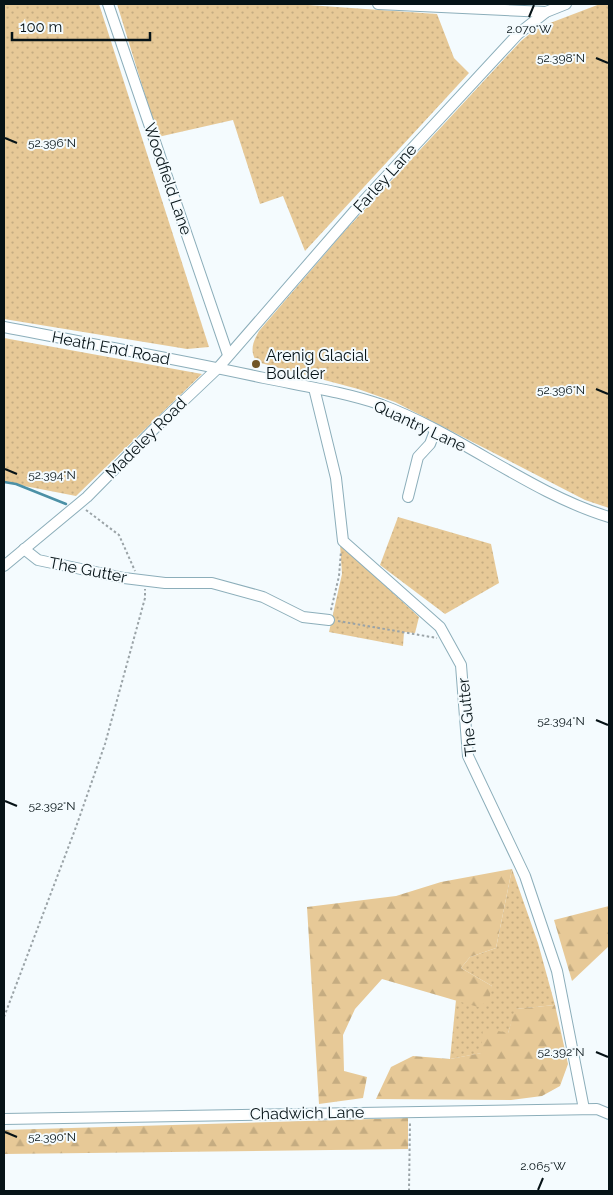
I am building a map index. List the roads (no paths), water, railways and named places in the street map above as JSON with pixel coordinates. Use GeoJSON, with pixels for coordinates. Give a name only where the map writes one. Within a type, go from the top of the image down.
{"type":"FeatureCollection","features":[{"type":"Feature","properties":{"kind":"street","name":"Woodfield Lane"},"geometry":{"type":"LineString","coordinates":[[108,4],[228,355]]}},
{"type":"Feature","properties":{"kind":"street"},"geometry":{"type":"LineString","coordinates":[[378,4],[546,12]]}},
{"type":"Feature","properties":{"kind":"street","name":"Farley Lane"},"geometry":{"type":"LineString","coordinates":[[218,368],[357,208],[493,59],[530,22],[546,12],[566,4]]}},
{"type":"Feature","properties":{"kind":"street","name":"Heath End Road"},"geometry":{"type":"LineString","coordinates":[[4,327],[218,368]]}},
{"type":"Feature","properties":{"kind":"street","name":"Quantry Lane"},"geometry":{"type":"LineString","coordinates":[[218,368],[314,388],[382,405],[547,490],[592,512],[609,517]]}},
{"type":"Feature","properties":{"kind":"street","name":"Madeley Road"},"geometry":{"type":"LineString","coordinates":[[4,566],[78,505],[218,368]]}},
{"type":"Feature","properties":{"kind":"street","name":"The Gutter"},"geometry":{"type":"LineString","coordinates":[[314,388],[336,478],[343,541],[440,627],[461,665],[468,756],[525,876],[557,971],[584,1109]]}},
{"type":"Feature","properties":{"kind":"street"},"geometry":{"type":"LineString","coordinates":[[408,497],[418,457],[422,450],[430,444],[435,432]]}},
{"type":"Feature","properties":{"kind":"street","name":"The Gutter"},"geometry":{"type":"LineString","coordinates":[[24,549],[38,560],[139,580],[165,583],[212,583],[263,597],[303,617],[329,620]]}},
{"type":"Feature","properties":{"kind":"street","name":"Chadwich Lane"},"geometry":{"type":"LineString","coordinates":[[4,1119],[584,1109],[597,1109],[609,1114]]}},
{"type":"Feature","properties":{"kind":"waterway"},"geometry":{"type":"LineString","coordinates":[[4,482],[16,484],[66,504]]}},
{"type":"Feature","properties":{"kind":"place","name":"Arenig Glacial Boulder"},"geometry":{"type":"Point","coordinates":[256,364]}}]}
